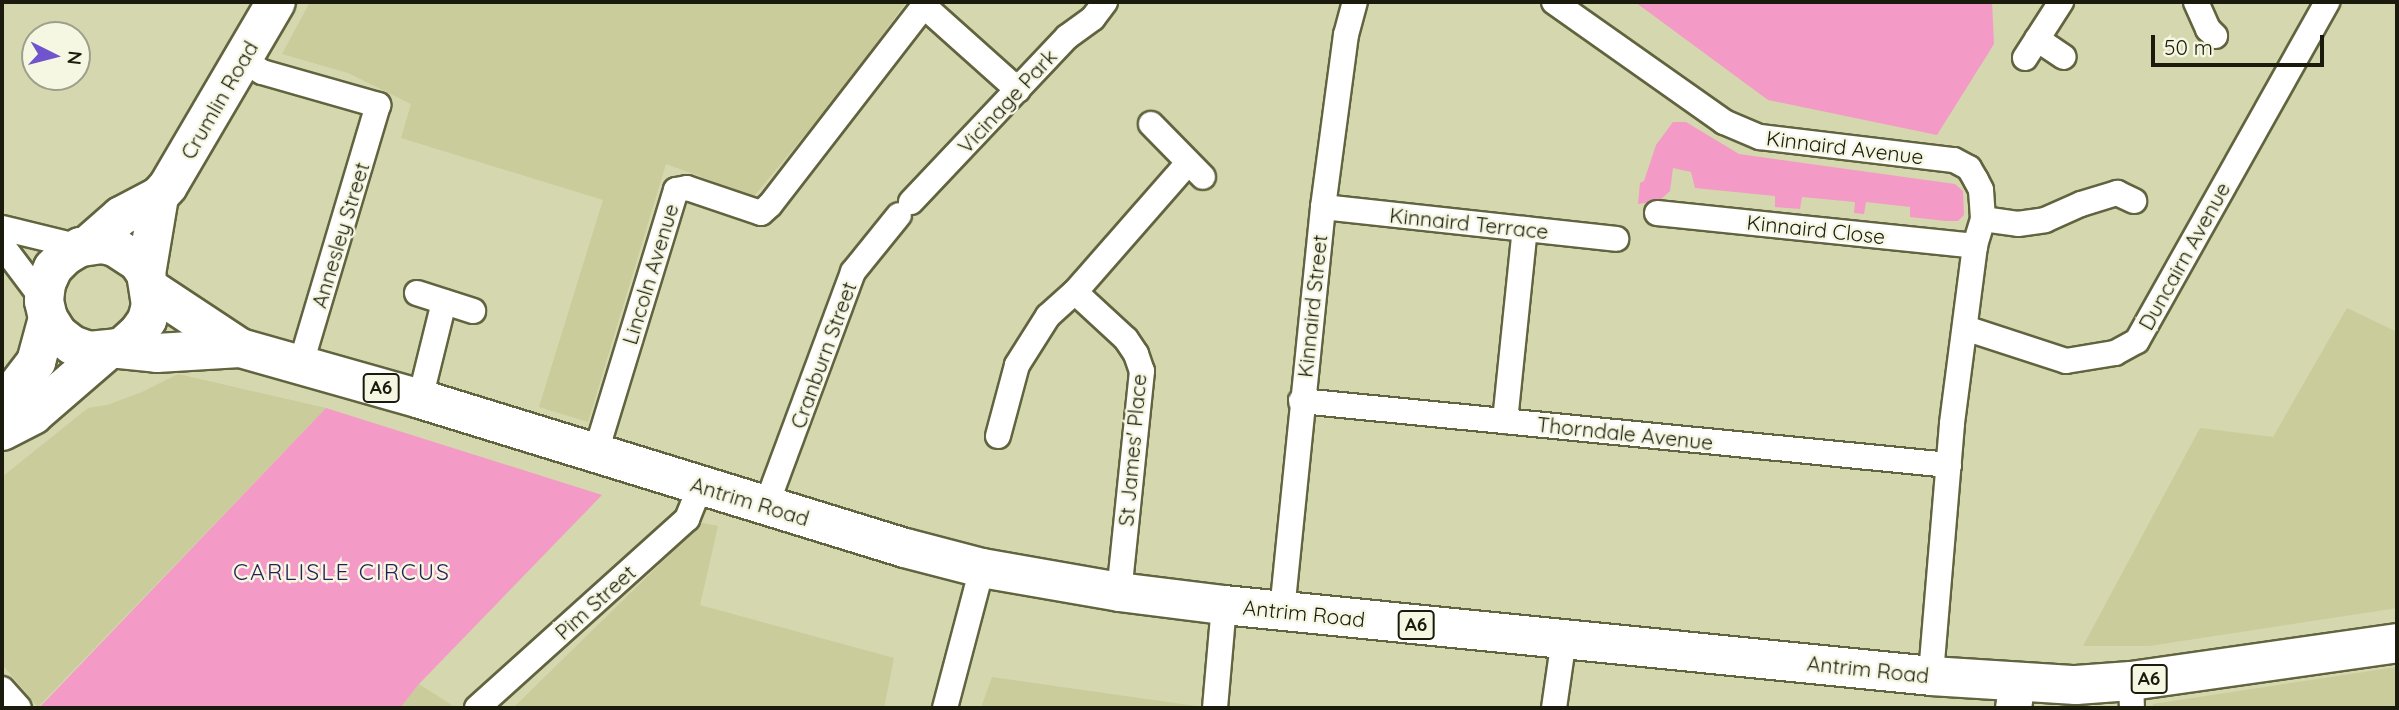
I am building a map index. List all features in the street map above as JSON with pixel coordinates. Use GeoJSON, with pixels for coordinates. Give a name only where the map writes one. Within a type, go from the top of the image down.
{"type":"FeatureCollection","features":[{"type":"Feature","properties":{"kind":"main road","name":"Crumlin Road"},"geometry":{"type":"LineString","coordinates":[[148,282],[159,196],[276,2]]}},
{"type":"Feature","properties":{"kind":"main road"},"geometry":{"type":"LineString","coordinates":[[2,406],[36,362],[46,310],[46,284],[53,268],[65,256],[84,246],[121,216],[159,196]]}},
{"type":"Feature","properties":{"kind":"main road","name":"A6"},"geometry":{"type":"LineString","coordinates":[[84,246],[115,247],[133,258],[148,282]]}},
{"type":"Feature","properties":{"kind":"main road","name":"Antrim Road"},"geometry":{"type":"LineString","coordinates":[[148,282],[240,348]]}},
{"type":"Feature","properties":{"kind":"main road"},"geometry":{"type":"LineString","coordinates":[[2,431],[33,415],[138,333],[147,320],[148,282]]}},
{"type":"Feature","properties":{"kind":"main road","name":"A6"},"geometry":{"type":"LineString","coordinates":[[46,310],[58,334],[72,345],[89,351],[114,350]]}},
{"type":"Feature","properties":{"kind":"main road","name":"Antrim Road"},"geometry":{"type":"LineString","coordinates":[[114,350],[157,353],[240,348],[420,399],[595,455],[905,548],[982,568],[1119,592],[1224,605],[1931,676],[2015,695],[2076,685],[2131,695],[2397,643]]}},
{"type":"Feature","properties":{"kind":"street","name":"Vicinage Park"},"geometry":{"type":"LineString","coordinates":[[905,209],[1105,2]]}},
{"type":"Feature","properties":{"kind":"street","name":"Kinnaird Street"},"geometry":{"type":"LineString","coordinates":[[1282,611],[1301,401],[1323,207],[1346,35],[1355,2]]}},
{"type":"Feature","properties":{"kind":"street","name":"Kinnaird Avenue"},"geometry":{"type":"LineString","coordinates":[[1554,2],[1724,122],[1760,136],[1954,160],[1969,168],[1982,190],[1983,219],[1975,246],[1965,328]]}},
{"type":"Feature","properties":{"kind":"street"},"geometry":{"type":"LineString","coordinates":[[2062,2],[2031,48],[2064,57]]}},
{"type":"Feature","properties":{"kind":"street","name":"Duncairn Avenue"},"geometry":{"type":"LineString","coordinates":[[1965,328],[2066,361],[2115,353],[2137,341],[2328,2]]}},
{"type":"Feature","properties":{"kind":"street","name":"Lincoln Avenue"},"geometry":{"type":"LineString","coordinates":[[595,455],[676,190],[687,188],[761,213],[770,205],[924,6],[1018,90]]}},
{"type":"Feature","properties":{"kind":"street","name":"Annesley Street"},"geometry":{"type":"LineString","coordinates":[[242,59],[262,72],[378,105],[301,364]]}},
{"type":"Feature","properties":{"kind":"street"},"geometry":{"type":"LineString","coordinates":[[998,436],[1017,365],[1048,316],[1196,170],[1151,124]]}},
{"type":"Feature","properties":{"kind":"street"},"geometry":{"type":"LineString","coordinates":[[1983,219],[2018,224],[2045,220],[2081,204],[2117,193],[2134,201]]}},
{"type":"Feature","properties":{"kind":"street","name":"Kinnaird Terrace"},"geometry":{"type":"LineString","coordinates":[[1323,207],[1616,239]]}},
{"type":"Feature","properties":{"kind":"street","name":"Cranburn Street"},"geometry":{"type":"LineString","coordinates":[[766,506],[853,272],[905,209]]}},
{"type":"Feature","properties":{"kind":"street","name":"Kinnaird Close"},"geometry":{"type":"LineString","coordinates":[[1657,213],[1975,246]]}},
{"type":"Feature","properties":{"kind":"street"},"geometry":{"type":"LineString","coordinates":[[2,228],[84,246]]}},
{"type":"Feature","properties":{"kind":"street"},"geometry":{"type":"LineString","coordinates":[[1505,421],[1525,229]]}},
{"type":"Feature","properties":{"kind":"street"},"geometry":{"type":"LineString","coordinates":[[2,245],[46,310]]}},
{"type":"Feature","properties":{"kind":"street","name":"St James' Place"},"geometry":{"type":"LineString","coordinates":[[1075,292],[1126,338],[1142,371],[1119,592]]}},
{"type":"Feature","properties":{"kind":"street"},"geometry":{"type":"LineString","coordinates":[[417,293],[472,311]]}},
{"type":"Feature","properties":{"kind":"street"},"geometry":{"type":"LineString","coordinates":[[420,399],[444,302]]}},
{"type":"Feature","properties":{"kind":"street"},"geometry":{"type":"LineString","coordinates":[[1931,676],[1949,465],[1965,328]]}},
{"type":"Feature","properties":{"kind":"street","name":"Thorndale Avenue"},"geometry":{"type":"LineString","coordinates":[[1301,401],[1949,465]]}},
{"type":"Feature","properties":{"kind":"street","name":"Pim Street"},"geometry":{"type":"LineString","coordinates":[[477,708],[687,519],[699,486]]}},
{"type":"Feature","properties":{"kind":"street"},"geometry":{"type":"LineString","coordinates":[[945,708],[982,568]]}},
{"type":"Feature","properties":{"kind":"street"},"geometry":{"type":"LineString","coordinates":[[1215,708],[1224,605]]}},
{"type":"Feature","properties":{"kind":"street"},"geometry":{"type":"LineString","coordinates":[[1554,708],[1564,639]]}},
{"type":"Feature","properties":{"kind":"street"},"geometry":{"type":"LineString","coordinates":[[2,689],[19,708]]}},
{"type":"Feature","properties":{"kind":"shaded area"},"geometry":{"type":"Polygon","coordinates":[[[310,2],[906,2],[839,94],[754,196],[666,164],[588,422],[539,407],[603,200],[401,138],[411,104],[348,73],[282,54],[310,2]]]}},
{"type":"Feature","properties":{"kind":"shaded area"},"geometry":{"type":"Polygon","coordinates":[[[1635,2],[1992,2],[1994,44],[1937,135],[1768,100],[1635,2]]]}},
{"type":"Feature","properties":{"kind":"shaded area"},"geometry":{"type":"Polygon","coordinates":[[[1673,122],[1686,122],[1739,154],[1955,184],[1963,191],[1964,215],[1958,221],[1910,217],[1910,207],[1866,202],[1864,214],[1854,213],[1855,202],[1802,197],[1800,209],[1775,207],[1775,196],[1695,188],[1691,172],[1673,168],[1670,191],[1659,201],[1638,204],[1640,183],[1644,181],[1656,145],[1673,122]]]}},
{"type":"Feature","properties":{"kind":"shaded area"},"geometry":{"type":"Polygon","coordinates":[[[2347,308],[2397,332],[2397,608],[2149,646],[2083,646],[2200,428],[2273,437],[2347,308]]]}},
{"type":"Feature","properties":{"kind":"shaded area"},"geometry":{"type":"Polygon","coordinates":[[[178,374],[326,408],[38,707],[2,664],[2,477],[88,408],[107,405],[142,392],[178,374]]]}},
{"type":"Feature","properties":{"kind":"shaded area"},"geometry":{"type":"Polygon","coordinates":[[[326,408],[602,495],[419,684],[400,708],[39,708],[326,408]]]}},
{"type":"Feature","properties":{"kind":"shaded area"},"geometry":{"type":"Polygon","coordinates":[[[702,523],[718,526],[700,605],[894,658],[884,708],[513,708],[702,523]]]}},
{"type":"Feature","properties":{"kind":"shaded area"},"geometry":{"type":"Polygon","coordinates":[[[2397,667],[2397,708],[2153,708],[2153,704],[2397,667]]]}},
{"type":"Feature","properties":{"kind":"shaded area"},"geometry":{"type":"Polygon","coordinates":[[[992,677],[1203,707],[1203,708],[981,708],[992,677]]]}},
{"type":"Feature","properties":{"kind":"shaded area"},"geometry":{"type":"Polygon","coordinates":[[[419,684],[456,708],[400,708],[419,684]]]}},
{"type":"Feature","properties":{"kind":"district","name":"CARLISLE CIRCUS"},"geometry":{"type":"Point","coordinates":[342,572]}}]}
